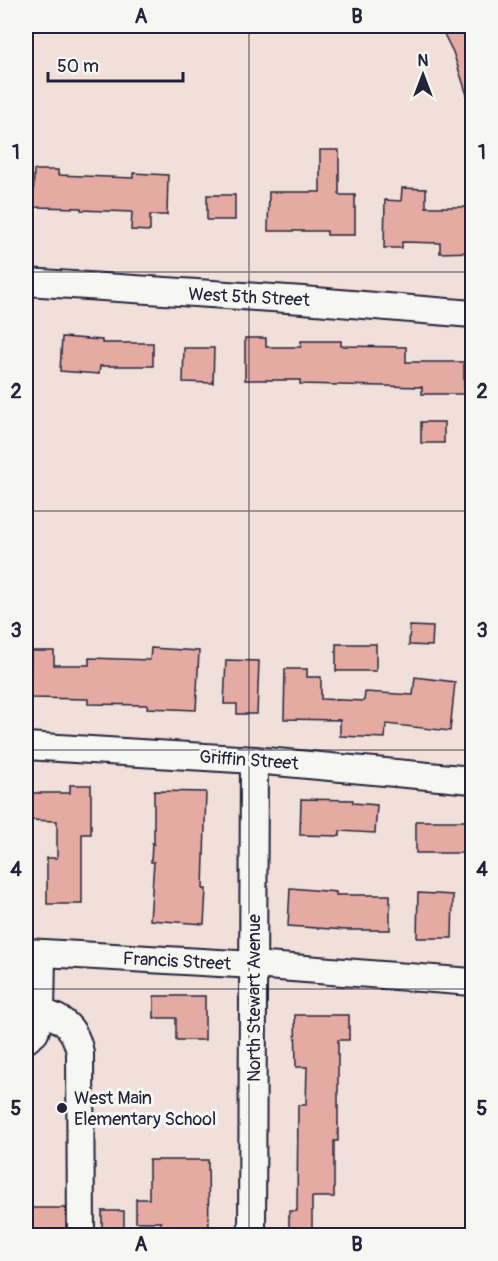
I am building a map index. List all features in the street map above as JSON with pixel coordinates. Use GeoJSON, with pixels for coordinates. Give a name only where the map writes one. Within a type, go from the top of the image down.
{"type":"FeatureCollection","features":[{"type":"Feature","properties":{"kind":"street","name":"West 5th Street"},"geometry":{"type":"LineString","coordinates":[[26,282],[303,300],[472,314]]}},
{"type":"Feature","properties":{"kind":"street","name":"Griffin Street"},"geometry":{"type":"LineString","coordinates":[[26,746],[254,760],[472,780]]}},
{"type":"Feature","properties":{"kind":"street","name":"North Stewart Avenue"},"geometry":{"type":"LineString","coordinates":[[252,1236],[254,760]]}},
{"type":"Feature","properties":{"kind":"street","name":"Francis Street"},"geometry":{"type":"LineString","coordinates":[[34,953],[254,965],[472,982]]}},
{"type":"Feature","properties":{"kind":"street"},"geometry":{"type":"LineString","coordinates":[[26,1040],[35,1033],[34,953]]}},
{"type":"Feature","properties":{"kind":"street"},"geometry":{"type":"LineString","coordinates":[[36,1005],[64,1022],[73,1030],[78,1041],[80,1053],[81,1236]]}},
{"type":"Feature","properties":{"kind":"building"},"geometry":{"type":"Polygon","coordinates":[[[440,26],[472,26],[472,44],[468,45],[472,58],[472,104],[470,104],[453,52],[440,26]]]}},
{"type":"Feature","properties":{"kind":"building"},"geometry":{"type":"Polygon","coordinates":[[[320,150],[339,150],[339,195],[355,195],[355,235],[327,235],[327,231],[268,231],[269,192],[320,192],[320,150]]]}},
{"type":"Feature","properties":{"kind":"building"},"geometry":{"type":"Polygon","coordinates":[[[34,170],[58,170],[58,175],[133,178],[133,173],[168,175],[167,215],[150,215],[150,231],[131,230],[132,212],[33,207],[34,170]]]}},
{"type":"Feature","properties":{"kind":"building"},"geometry":{"type":"Polygon","coordinates":[[[402,188],[426,189],[426,207],[472,207],[472,252],[440,253],[440,243],[402,242],[402,248],[384,248],[385,200],[401,201],[402,188]]]}},
{"type":"Feature","properties":{"kind":"building"},"geometry":{"type":"Polygon","coordinates":[[[207,195],[235,195],[235,220],[207,220],[207,195]]]}},
{"type":"Feature","properties":{"kind":"building"},"geometry":{"type":"Polygon","coordinates":[[[62,337],[102,340],[102,343],[153,343],[153,366],[100,366],[99,374],[60,371],[62,337]]]}},
{"type":"Feature","properties":{"kind":"building"},"geometry":{"type":"Polygon","coordinates":[[[245,338],[266,338],[266,347],[301,347],[301,341],[341,341],[341,346],[406,347],[406,362],[464,362],[464,394],[422,394],[422,387],[300,384],[300,380],[245,380],[245,338]]]}},
{"type":"Feature","properties":{"kind":"building"},"geometry":{"type":"Polygon","coordinates":[[[184,348],[214,348],[213,383],[183,382],[184,348]]]}},
{"type":"Feature","properties":{"kind":"building"},"geometry":{"type":"Polygon","coordinates":[[[421,422],[444,422],[444,443],[421,443],[421,422]]]}},
{"type":"Feature","properties":{"kind":"building"},"geometry":{"type":"Polygon","coordinates":[[[410,626],[433,627],[432,646],[409,645],[410,626]]]}},
{"type":"Feature","properties":{"kind":"building"},"geometry":{"type":"Polygon","coordinates":[[[336,644],[376,644],[376,671],[336,671],[336,644]]]}},
{"type":"Feature","properties":{"kind":"building"},"geometry":{"type":"Polygon","coordinates":[[[151,648],[199,651],[196,710],[147,708],[148,705],[88,704],[88,699],[30,698],[31,651],[54,651],[54,665],[89,665],[89,658],[150,660],[151,648]]]}},
{"type":"Feature","properties":{"kind":"building"},"geometry":{"type":"Polygon","coordinates":[[[226,660],[259,661],[257,714],[237,714],[237,704],[224,704],[226,660]]]}},
{"type":"Feature","properties":{"kind":"building"},"geometry":{"type":"Polygon","coordinates":[[[285,669],[307,669],[307,677],[321,677],[321,699],[364,701],[365,692],[413,695],[415,677],[455,682],[450,731],[386,724],[385,738],[340,736],[340,720],[284,719],[285,669]]]}},
{"type":"Feature","properties":{"kind":"building"},"geometry":{"type":"Polygon","coordinates":[[[70,785],[91,785],[91,834],[82,834],[82,904],[47,904],[47,858],[57,858],[57,821],[26,820],[26,793],[70,793],[70,785]]]}},
{"type":"Feature","properties":{"kind":"building"},"geometry":{"type":"Polygon","coordinates":[[[154,791],[206,792],[204,924],[150,920],[154,862],[151,862],[152,843],[154,844],[154,791]]]}},
{"type":"Feature","properties":{"kind":"building"},"geometry":{"type":"Polygon","coordinates":[[[301,799],[353,800],[353,803],[377,805],[375,833],[340,831],[340,836],[300,835],[301,799]]]}},
{"type":"Feature","properties":{"kind":"building"},"geometry":{"type":"Polygon","coordinates":[[[416,821],[469,821],[469,853],[416,853],[416,821]]]}},
{"type":"Feature","properties":{"kind":"building"},"geometry":{"type":"Polygon","coordinates":[[[290,888],[336,892],[336,895],[390,895],[390,930],[288,926],[290,888]]]}},
{"type":"Feature","properties":{"kind":"building"},"geometry":{"type":"Polygon","coordinates":[[[418,893],[453,895],[452,938],[417,938],[418,893]]]}},
{"type":"Feature","properties":{"kind":"building"},"geometry":{"type":"Polygon","coordinates":[[[154,996],[205,996],[205,1040],[176,1040],[176,1018],[154,1018],[154,996]]]}},
{"type":"Feature","properties":{"kind":"building"},"geometry":{"type":"Polygon","coordinates":[[[295,1015],[349,1015],[349,1040],[338,1040],[338,1141],[334,1141],[334,1197],[312,1197],[312,1236],[289,1236],[289,1211],[297,1211],[298,1105],[306,1105],[307,1067],[296,1067],[295,1015]]]}},
{"type":"Feature","properties":{"kind":"building"},"geometry":{"type":"Polygon","coordinates":[[[149,1160],[208,1160],[209,1236],[161,1236],[161,1222],[136,1222],[136,1199],[149,1199],[149,1160]]]}},
{"type":"Feature","properties":{"kind":"building"},"geometry":{"type":"Polygon","coordinates":[[[26,1208],[66,1208],[66,1236],[26,1236],[26,1208]]]}},
{"type":"Feature","properties":{"kind":"building"},"geometry":{"type":"Polygon","coordinates":[[[102,1211],[124,1211],[124,1236],[102,1236],[102,1211]]]}},
{"type":"Feature","properties":{"kind":"place","name":"West Main Elementary School"},"geometry":{"type":"Point","coordinates":[62,1108]}}]}
